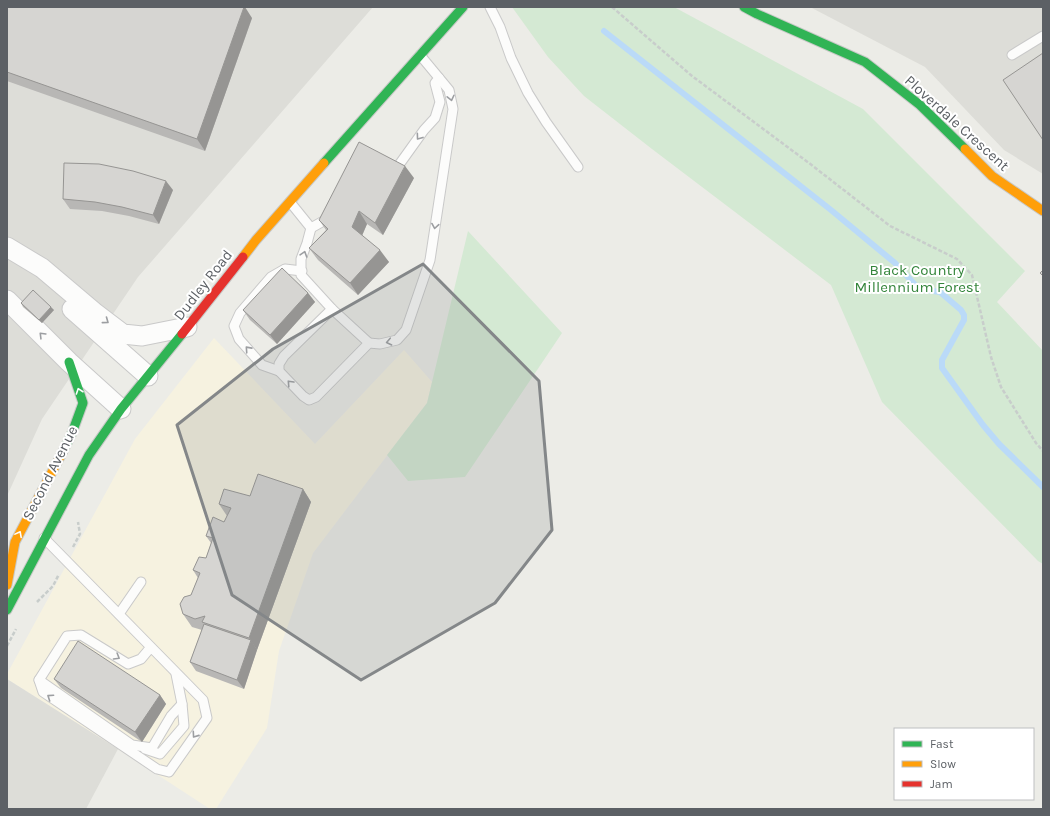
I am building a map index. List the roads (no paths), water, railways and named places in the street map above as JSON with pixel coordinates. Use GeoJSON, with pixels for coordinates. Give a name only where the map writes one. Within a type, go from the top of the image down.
{"type":"FeatureCollection","features":[{"type":"Feature","properties":{"kind":"main road","name":"Dudley Road"},"geometry":{"type":"LineString","coordinates":[[7,610],[89,455],[121,409],[256,240],[463,7]]}},
{"type":"Feature","properties":{"kind":"main road","name":"Ploverdale Crescent"},"geometry":{"type":"LineString","coordinates":[[744,7],[865,62],[920,105],[992,176],[1043,211]]}},
{"type":"Feature","properties":{"kind":"main road","name":"Second Avenue"},"geometry":{"type":"LineString","coordinates":[[7,585],[15,542],[72,433],[83,403],[69,362]]}},
{"type":"Feature","properties":{"kind":"street"},"geometry":{"type":"LineString","coordinates":[[7,248],[42,268],[94,312],[123,334],[142,336],[187,327]]}},
{"type":"Feature","properties":{"kind":"street"},"geometry":{"type":"LineString","coordinates":[[7,248],[92,328],[148,376]]}},
{"type":"Feature","properties":{"kind":"street","name":"Second Avenue"},"geometry":{"type":"LineString","coordinates":[[7,300],[69,362],[121,409]]}},
{"type":"Feature","properties":{"kind":"lane"},"geometry":{"type":"LineString","coordinates":[[490,7],[500,26],[511,58],[528,93],[546,122],[578,167]]}},
{"type":"Feature","properties":{"kind":"lane"},"geometry":{"type":"LineString","coordinates":[[1012,55],[1043,36]]}},
{"type":"Feature","properties":{"kind":"lane"},"geometry":{"type":"LineString","coordinates":[[333,221],[327,219],[311,228],[301,259],[301,275],[332,309],[369,343],[380,344],[397,340],[406,330],[430,260],[453,109],[449,90],[420,55]]}},
{"type":"Feature","properties":{"kind":"lane"},"geometry":{"type":"LineString","coordinates":[[396,169],[424,130],[435,118],[440,102],[435,83],[439,78]]}},
{"type":"Feature","properties":{"kind":"lane"},"geometry":{"type":"LineString","coordinates":[[290,202],[311,228]]}},
{"type":"Feature","properties":{"kind":"lane"},"geometry":{"type":"LineString","coordinates":[[302,271],[285,269],[271,277],[240,313],[234,326],[239,340],[262,365],[279,371],[303,396],[309,400],[316,397],[369,343]]}},
{"type":"Feature","properties":{"kind":"lane"},"geometry":{"type":"LineString","coordinates":[[279,371],[279,364],[284,356],[332,309]]}},
{"type":"Feature","properties":{"kind":"lane"},"geometry":{"type":"LineString","coordinates":[[39,680],[43,692],[157,769],[169,772],[207,718],[203,700],[44,538]]}},
{"type":"Feature","properties":{"kind":"lane"},"geometry":{"type":"LineString","coordinates":[[119,614],[141,582]]}},
{"type":"Feature","properties":{"kind":"lane"},"geometry":{"type":"LineString","coordinates":[[39,680],[67,636],[81,635],[128,664],[141,659],[151,647]]}},
{"type":"Feature","properties":{"kind":"lane"},"geometry":{"type":"LineString","coordinates":[[39,680],[132,745],[160,754],[184,726],[182,704],[176,674]]}},
{"type":"Feature","properties":{"kind":"lane"},"geometry":{"type":"LineString","coordinates":[[132,745],[152,748],[171,716],[182,704]]}},
{"type":"Feature","properties":{"kind":"waterway"},"geometry":{"type":"LineString","coordinates":[[604,31],[831,210],[895,263],[919,289],[940,292],[961,310],[964,315],[964,320],[942,360],[942,368],[983,425],[999,444],[1043,487]]}},
{"type":"Feature","properties":{"kind":"park label","name":"Black Country Millennium Forest"},"geometry":{"type":"Point","coordinates":[917,278]}}]}
